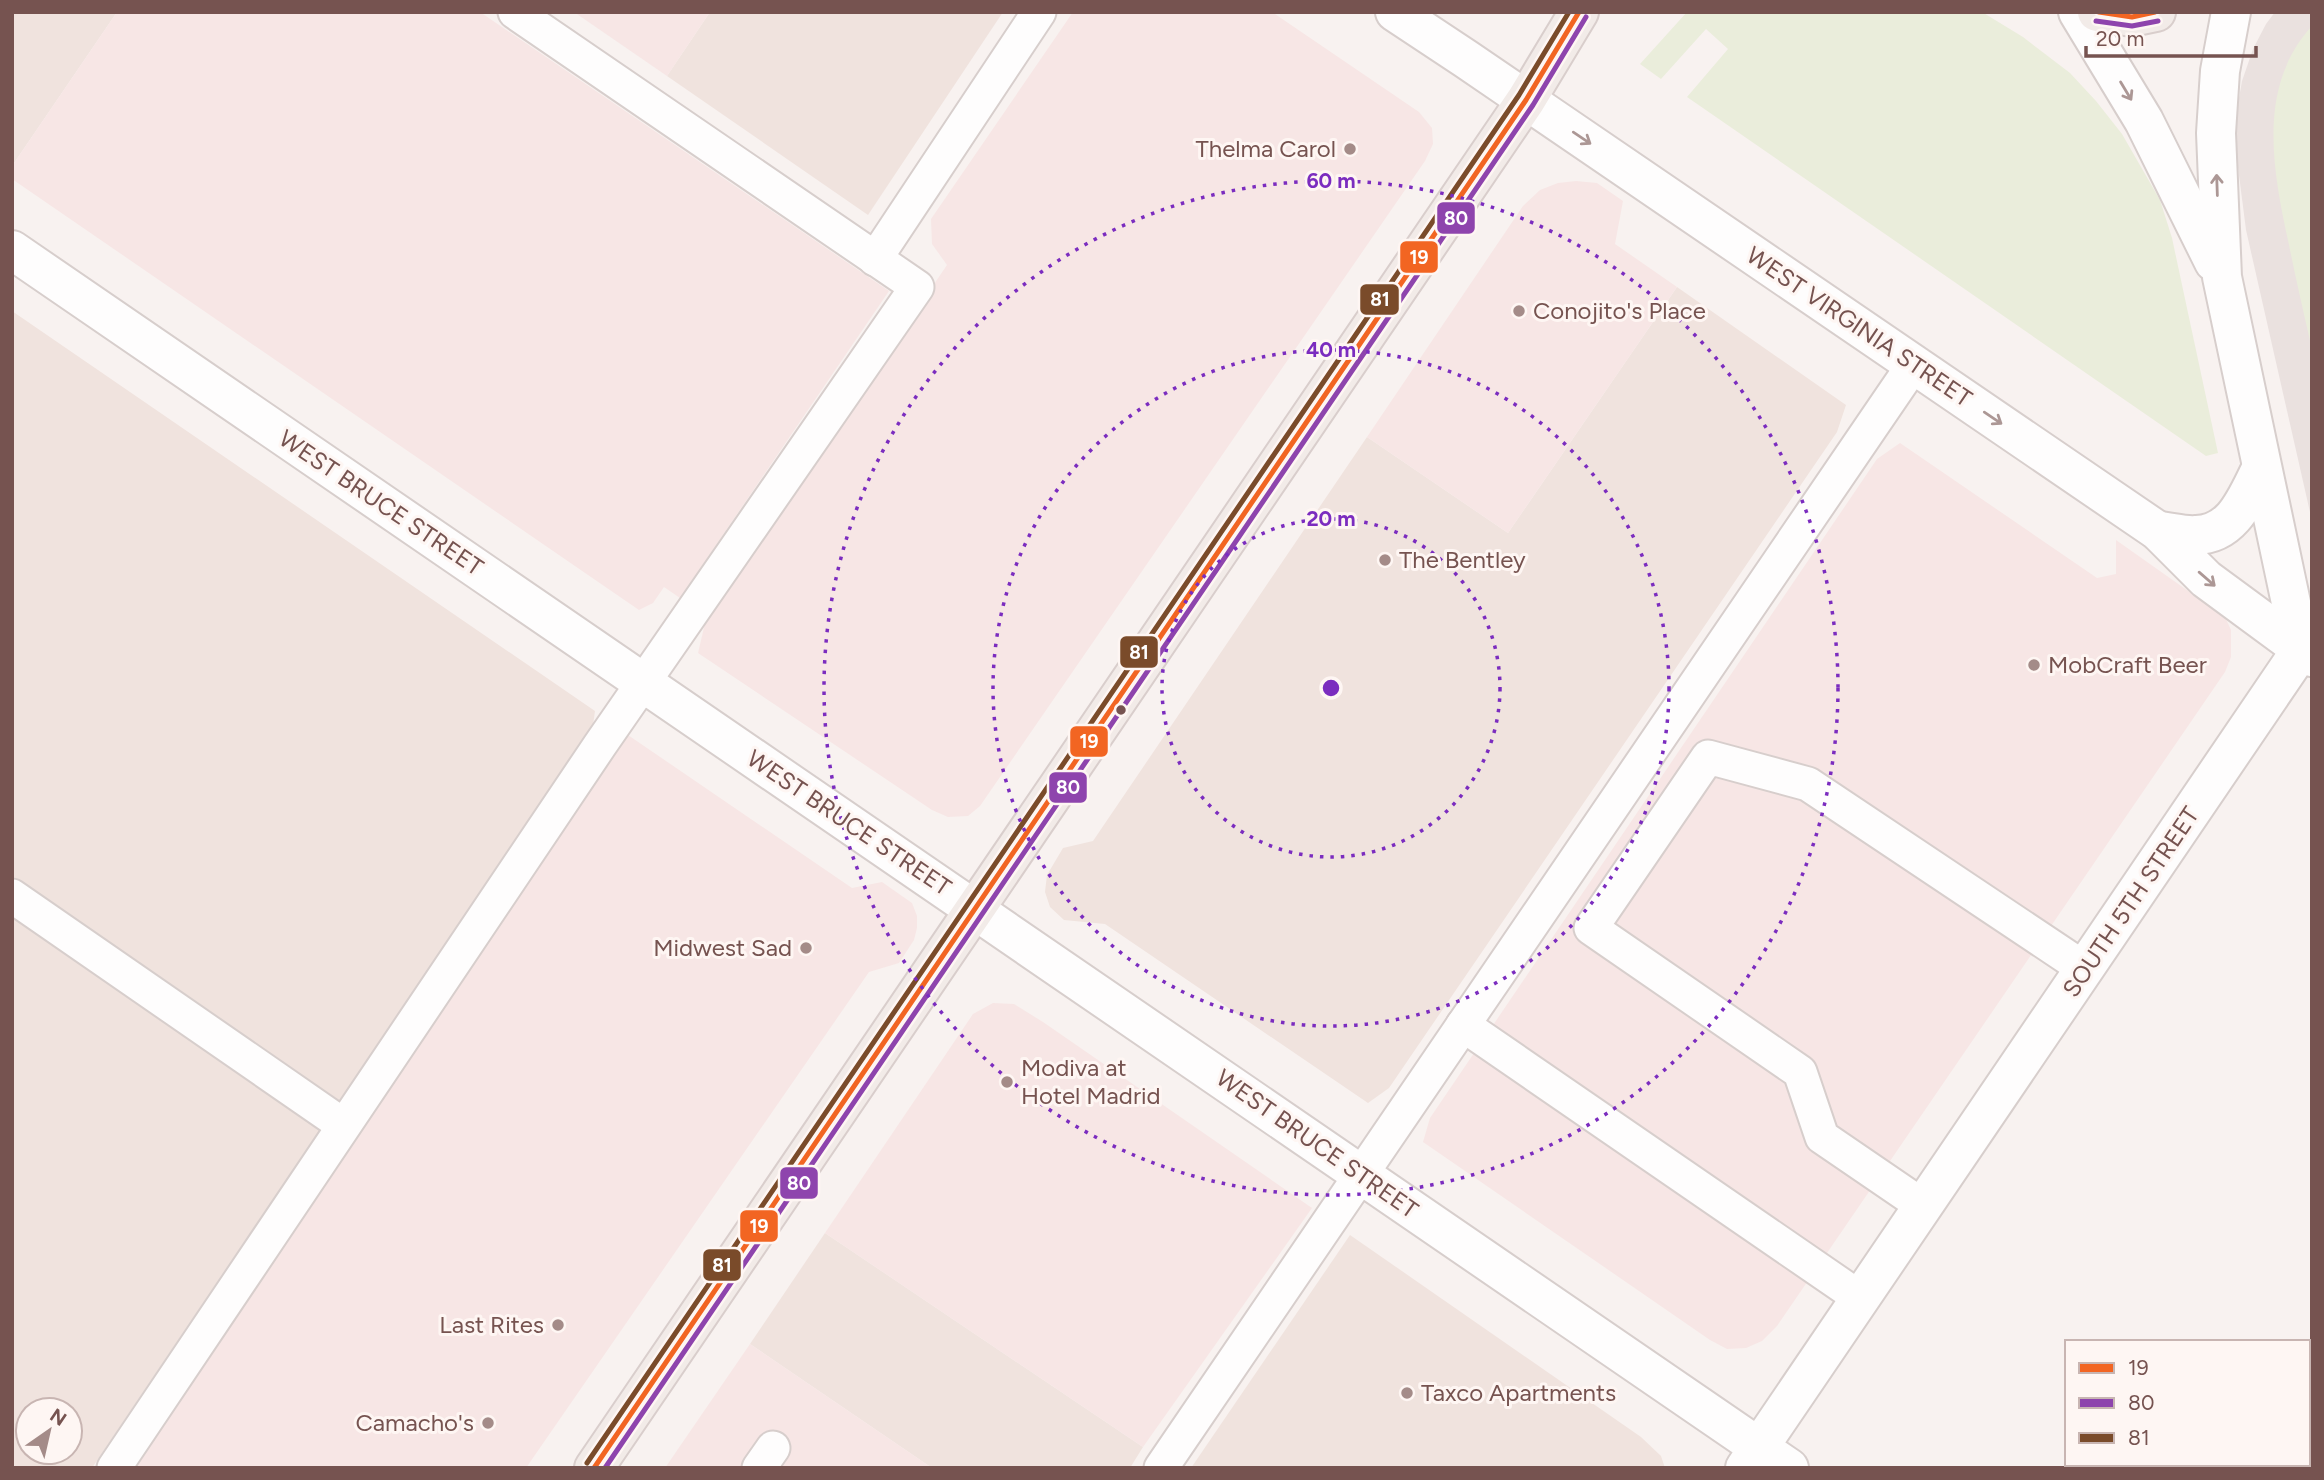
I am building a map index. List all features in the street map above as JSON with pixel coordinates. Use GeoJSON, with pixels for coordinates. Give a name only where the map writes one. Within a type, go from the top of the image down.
{"type":"FeatureCollection","features":[{"type":"Feature","properties":{"kind":"main road"},"geometry":{"type":"LineString","coordinates":[[597,1467],[1526,100],[1578,12]]}},
{"type":"Feature","properties":{"kind":"main road"},"geometry":{"type":"LineString","coordinates":[[2097,12],[2132,17],[2156,12]]}},
{"type":"Feature","properties":{"kind":"street","name":"WEST VIRGINIA STREET"},"geometry":{"type":"LineString","coordinates":[[1395,12],[2158,531],[2206,579],[2307,654]]}},
{"type":"Feature","properties":{"kind":"street"},"geometry":{"type":"LineString","coordinates":[[2078,12],[2144,121],[2222,277]]}},
{"type":"Feature","properties":{"kind":"street"},"geometry":{"type":"LineString","coordinates":[[2231,12],[2220,71],[2216,133],[2222,277],[2262,470],[2307,654]]}},
{"type":"Feature","properties":{"kind":"street","name":"WEST BRUCE STREET"},"geometry":{"type":"LineString","coordinates":[[12,250],[1361,1174],[1764,1461]]}},
{"type":"Feature","properties":{"kind":"street"},"geometry":{"type":"LineString","coordinates":[[2158,531],[2198,535],[2225,527],[2240,510],[2262,470]]}},
{"type":"Feature","properties":{"kind":"street","name":"SOUTH 5TH STREET"},"geometry":{"type":"LineString","coordinates":[[1764,1461],[1860,1298],[2085,969],[2307,654]]}},
{"type":"Feature","properties":{"kind":"lane"},"geometry":{"type":"LineString","coordinates":[[114,1468],[643,682],[917,287],[515,12]]}},
{"type":"Feature","properties":{"kind":"lane"},"geometry":{"type":"LineString","coordinates":[[875,259],[1039,12]]}},
{"type":"Feature","properties":{"kind":"lane"},"geometry":{"type":"LineString","coordinates":[[1161,1468],[1914,364]]}},
{"type":"Feature","properties":{"kind":"lane"},"geometry":{"type":"LineString","coordinates":[[1923,1206],[1822,1138],[1800,1072],[1591,928],[1614,894],[1708,757],[1808,784],[2085,969]]}},
{"type":"Feature","properties":{"kind":"lane"},"geometry":{"type":"LineString","coordinates":[[12,896],[343,1125]]}},
{"type":"Feature","properties":{"kind":"lane"},"geometry":{"type":"LineString","coordinates":[[1463,1025],[1860,1298]]}},
{"type":"Feature","properties":{"kind":"shaded area"},"geometry":{"type":"Polygon","coordinates":[[[12,12],[117,12],[12,166],[12,12]]]}},
{"type":"Feature","properties":{"kind":"shaded area"},"geometry":{"type":"Polygon","coordinates":[[[117,12],[480,12],[889,291],[680,598],[664,587],[653,603],[639,610],[12,179],[12,166],[117,12]]]}},
{"type":"Feature","properties":{"kind":"shaded area"},"geometry":{"type":"Polygon","coordinates":[[[574,12],[710,12],[667,76],[574,12]]]}},
{"type":"Feature","properties":{"kind":"shaded area"},"geometry":{"type":"Polygon","coordinates":[[[710,12],[1003,12],[868,215],[667,76],[710,12]]]}},
{"type":"Feature","properties":{"kind":"shaded area"},"geometry":{"type":"Polygon","coordinates":[[[1073,12],[1272,12],[1419,112],[1432,128],[1433,144],[1425,161],[980,806],[968,816],[948,817],[932,810],[698,653],[706,619],[947,265],[932,244],[931,219],[1073,12]]]}},
{"type":"Feature","properties":{"kind":"shaded area"},"geometry":{"type":"Polygon","coordinates":[[[2275,12],[2312,12],[2312,521],[2246,230],[2236,152],[2235,121],[2242,81],[2253,49],[2275,12]]]}},
{"type":"Feature","properties":{"kind":"shaded area"},"geometry":{"type":"Polygon","coordinates":[[[1558,183],[1597,183],[1623,201],[1615,244],[1677,287],[1508,533],[1367,437],[1523,206],[1540,190],[1558,183]]]}},
{"type":"Feature","properties":{"kind":"shaded area"},"geometry":{"type":"Polygon","coordinates":[[[1677,287],[1846,405],[1837,432],[1389,1088],[1368,1103],[1105,924],[1064,920],[1050,907],[1045,892],[1047,875],[1063,848],[1093,841],[1367,437],[1508,533],[1677,287]]]}},
{"type":"Feature","properties":{"kind":"shaded area"},"geometry":{"type":"Polygon","coordinates":[[[12,311],[595,711],[593,725],[92,1468],[12,1468],[12,311]]]}},
{"type":"Feature","properties":{"kind":"shaded area"},"geometry":{"type":"Polygon","coordinates":[[[1900,443],[2097,578],[2116,574],[2116,540],[2225,617],[2231,630],[2231,657],[2225,672],[1777,1326],[1762,1341],[1746,1348],[1727,1349],[1710,1340],[1423,1142],[1430,1118],[1877,459],[1900,443]]]}},
{"type":"Feature","properties":{"kind":"shaded area"},"geometry":{"type":"Polygon","coordinates":[[[625,733],[852,888],[882,882],[912,903],[917,916],[917,928],[914,940],[899,963],[869,972],[526,1468],[133,1468],[625,733]]]}},
{"type":"Feature","properties":{"kind":"shaded area"},"geometry":{"type":"Polygon","coordinates":[[[993,1003],[1014,1004],[1043,1022],[1312,1208],[1143,1447],[825,1233],[973,1014],[993,1003]]]}},
{"type":"Feature","properties":{"kind":"shaded area"},"geometry":{"type":"Polygon","coordinates":[[[825,1233],[1143,1447],[1130,1468],[932,1468],[750,1344],[825,1233]]]}},
{"type":"Feature","properties":{"kind":"shaded area"},"geometry":{"type":"Polygon","coordinates":[[[1350,1235],[1641,1437],[1661,1456],[1665,1468],[1191,1468],[1350,1235]]]}},
{"type":"Feature","properties":{"kind":"shaded area"},"geometry":{"type":"Polygon","coordinates":[[[750,1344],[932,1468],[665,1468],[750,1344]]]}},
{"type":"Feature","properties":{"kind":"green space"},"geometry":{"type":"Polygon","coordinates":[[[1687,12],[1982,12],[2023,37],[2070,73],[2122,134],[2160,200],[2172,238],[2218,453],[2206,456],[1687,97],[1728,49],[1706,29],[1661,79],[1640,64],[1687,12]]]}},
{"type":"Feature","properties":{"kind":"green space"},"geometry":{"type":"Polygon","coordinates":[[[2312,26],[2312,349],[2283,217],[2274,159],[2274,131],[2276,103],[2283,76],[2294,50],[2312,26]]]}},
{"type":"Feature","properties":{"kind":"transit line","name":"81"},"geometry":{"type":"LineString","coordinates":[[587,1463],[1519,95],[1569,12]]}},
{"type":"Feature","properties":{"kind":"transit line","name":"19"},"geometry":{"type":"LineString","coordinates":[[594,1468],[1526,100],[1579,12]]}},
{"type":"Feature","properties":{"kind":"transit line","name":"19"},"geometry":{"type":"LineString","coordinates":[[2099,12],[2132,17],[2155,12]]}},
{"type":"Feature","properties":{"kind":"transit line","name":"80"},"geometry":{"type":"LineString","coordinates":[[605,1468],[1533,105],[1586,17]]}},
{"type":"Feature","properties":{"kind":"transit line","name":"80"},"geometry":{"type":"LineString","coordinates":[[2096,21],[2132,26],[2158,21]]}},
{"type":"Feature","properties":{"kind":"place","name":"Thelma Carol"},"geometry":{"type":"Point","coordinates":[1350,149]}},
{"type":"Feature","properties":{"kind":"place","name":"Conojito's Place"},"geometry":{"type":"Point","coordinates":[1519,311]}},
{"type":"Feature","properties":{"kind":"place","name":"The Bentley"},"geometry":{"type":"Point","coordinates":[1385,560]}},
{"type":"Feature","properties":{"kind":"place","name":"MobCraft Beer"},"geometry":{"type":"Point","coordinates":[2034,665]}},
{"type":"Feature","properties":{"kind":"place","name":"Midwest Sad"},"geometry":{"type":"Point","coordinates":[806,948]}},
{"type":"Feature","properties":{"kind":"place","name":"Modiva at Hotel Madrid"},"geometry":{"type":"Point","coordinates":[1007,1082]}},
{"type":"Feature","properties":{"kind":"place","name":"Last Rites"},"geometry":{"type":"Point","coordinates":[558,1325]}},
{"type":"Feature","properties":{"kind":"place","name":"Taxco Apartments"},"geometry":{"type":"Point","coordinates":[1407,1393]}},
{"type":"Feature","properties":{"kind":"place","name":"Camacho's"},"geometry":{"type":"Point","coordinates":[488,1423]}}]}
